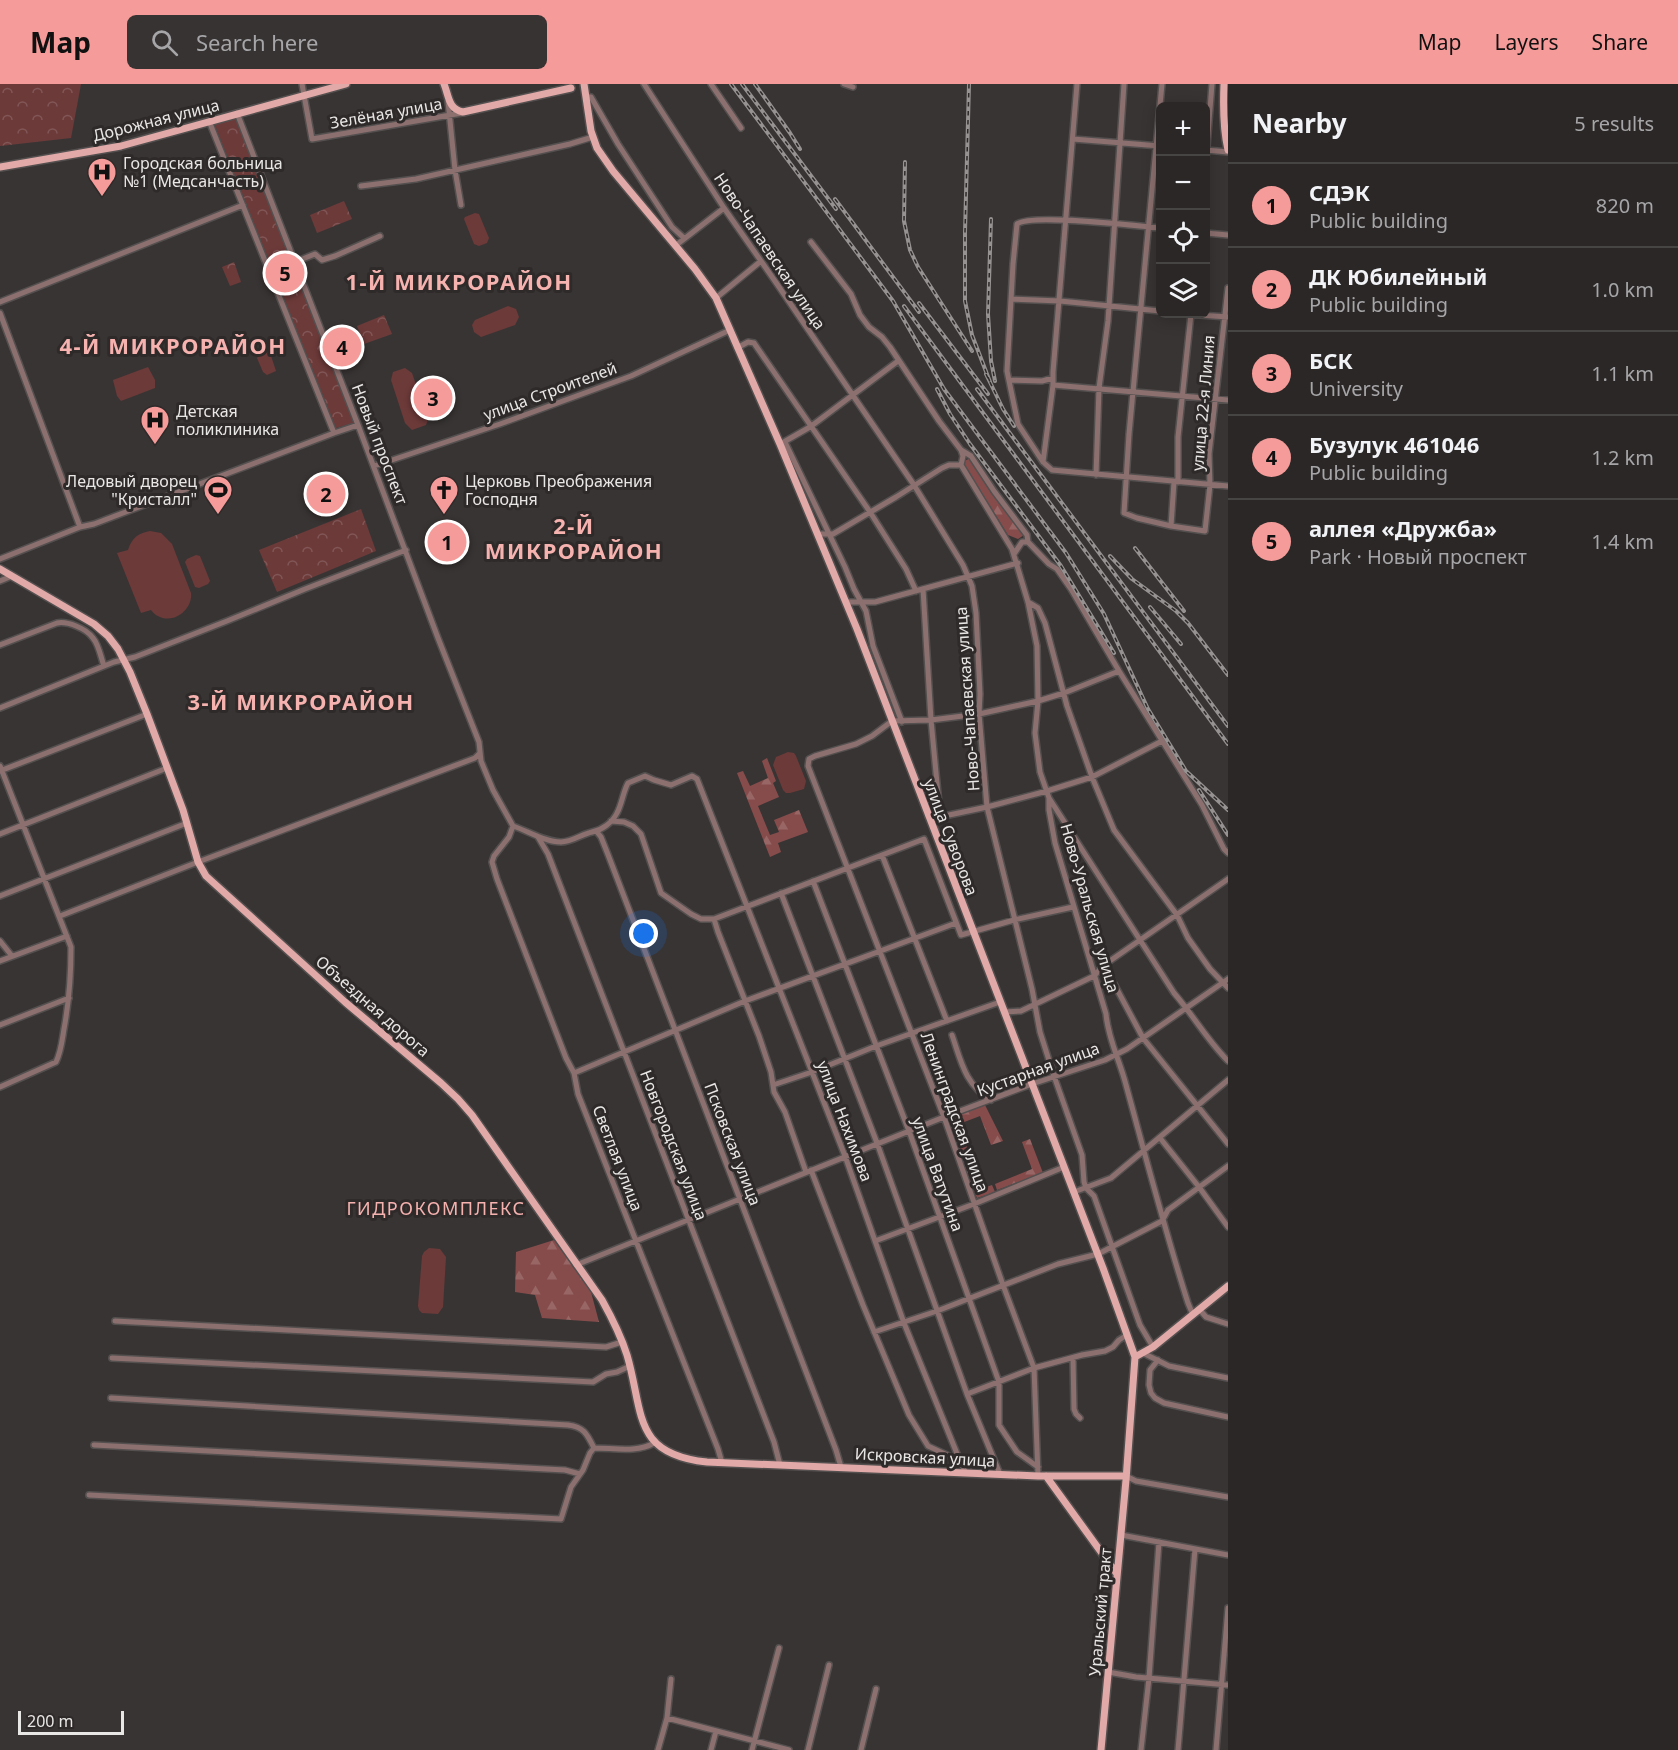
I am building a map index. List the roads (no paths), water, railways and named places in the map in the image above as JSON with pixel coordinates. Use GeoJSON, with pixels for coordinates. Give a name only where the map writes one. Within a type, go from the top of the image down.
{"type":"FeatureCollection","features":[{"type":"Feature","properties":{"kind":"main road","name":"Дорожная улица"},"geometry":{"type":"LineString","coordinates":[[0,167],[121,146],[346,84]]}},
{"type":"Feature","properties":{"kind":"main road","name":"улица Суворова"},"geometry":{"type":"LineString","coordinates":[[584,84],[597,148],[716,298],[782,443],[846,602],[1098,1254],[1135,1358]]}},
{"type":"Feature","properties":{"kind":"main road"},"geometry":{"type":"LineString","coordinates":[[1224,84],[1223,103],[1228,151]]}},
{"type":"Feature","properties":{"kind":"main road"},"geometry":{"type":"LineString","coordinates":[[446,86],[448,100],[455,109],[463,112]]}},
{"type":"Feature","properties":{"kind":"main road"},"geometry":{"type":"LineString","coordinates":[[573,86],[586,97]]}},
{"type":"Feature","properties":{"kind":"main road","name":"Зелёная улица"},"geometry":{"type":"LineString","coordinates":[[463,112],[573,86]]}},
{"type":"Feature","properties":{"kind":"main road","name":"Объездная дорога"},"geometry":{"type":"LineString","coordinates":[[0,569],[94,624],[113,642],[124,659],[147,714],[187,823],[198,862],[206,876],[345,1002],[458,1099],[472,1115],[602,1300],[622,1342],[630,1366],[641,1417],[647,1434],[654,1443]]}},
{"type":"Feature","properties":{"kind":"main road"},"geometry":{"type":"LineString","coordinates":[[1135,1358],[1153,1347],[1228,1287]]}},
{"type":"Feature","properties":{"kind":"main road","name":"Уральский тракт"},"geometry":{"type":"LineString","coordinates":[[1101,1750],[1135,1358]]}},
{"type":"Feature","properties":{"kind":"main road"},"geometry":{"type":"LineString","coordinates":[[654,1443],[676,1457],[691,1461],[722,1463]]}},
{"type":"Feature","properties":{"kind":"main road","name":"Искровская улица"},"geometry":{"type":"LineString","coordinates":[[722,1463],[1042,1476],[1126,1476]]}},
{"type":"Feature","properties":{"kind":"main road"},"geometry":{"type":"LineString","coordinates":[[1042,1476],[1117,1574]]}},
{"type":"Feature","properties":{"kind":"street"},"geometry":{"type":"LineString","coordinates":[[302,84],[303,96]]}},
{"type":"Feature","properties":{"kind":"street","name":"Ново-Чапаевская улица"},"geometry":{"type":"LineString","coordinates":[[644,84],[724,208],[914,485],[963,565],[972,586],[976,613],[979,714],[987,807],[1032,989],[1040,1032],[1082,1155],[1086,1188],[1094,1196],[1140,1325],[1153,1347]]}},
{"type":"Feature","properties":{"kind":"street"},"geometry":{"type":"LineString","coordinates":[[711,84],[741,128]]}},
{"type":"Feature","properties":{"kind":"street"},"geometry":{"type":"LineString","coordinates":[[844,84],[853,87]]}},
{"type":"Feature","properties":{"kind":"street"},"geometry":{"type":"LineString","coordinates":[[1043,462],[1053,385],[1077,84]]}},
{"type":"Feature","properties":{"kind":"street"},"geometry":{"type":"LineString","coordinates":[[1096,475],[1099,388],[1109,307],[1124,84]]}},
{"type":"Feature","properties":{"kind":"street"},"geometry":{"type":"LineString","coordinates":[[1161,102],[1162,84]]}},
{"type":"Feature","properties":{"kind":"street"},"geometry":{"type":"LineString","coordinates":[[1210,106],[1212,84]]}},
{"type":"Feature","properties":{"kind":"street","name":"Зелёная улица"},"geometry":{"type":"LineString","coordinates":[[303,96],[312,139],[463,112]]}},
{"type":"Feature","properties":{"kind":"street"},"geometry":{"type":"LineString","coordinates":[[586,97],[591,97],[618,144],[672,227],[684,238]]}},
{"type":"Feature","properties":{"kind":"street"},"geometry":{"type":"LineString","coordinates":[[448,100],[461,205]]}},
{"type":"Feature","properties":{"kind":"street","name":"Новый проспект"},"geometry":{"type":"LineString","coordinates":[[237,113],[480,742],[480,753],[493,790],[513,826]]}},
{"type":"Feature","properties":{"kind":"street"},"geometry":{"type":"LineString","coordinates":[[209,121],[334,433]]}},
{"type":"Feature","properties":{"kind":"street"},"geometry":{"type":"LineString","coordinates":[[361,186],[416,179],[593,137]]}},
{"type":"Feature","properties":{"kind":"street"},"geometry":{"type":"LineString","coordinates":[[1073,139],[1156,146]]}},
{"type":"Feature","properties":{"kind":"street"},"geometry":{"type":"LineString","coordinates":[[1210,150],[1228,151]]}},
{"type":"Feature","properties":{"kind":"street"},"geometry":{"type":"LineString","coordinates":[[1157,156],[1140,309],[1124,513],[1171,526],[1191,318]]}},
{"type":"Feature","properties":{"kind":"street"},"geometry":{"type":"LineString","coordinates":[[0,302],[243,205]]}},
{"type":"Feature","properties":{"kind":"street"},"geometry":{"type":"LineString","coordinates":[[675,246],[724,208]]}},
{"type":"Feature","properties":{"kind":"street"},"geometry":{"type":"LineString","coordinates":[[1156,228],[1045,219],[1023,221],[1017,224],[1007,371],[1018,424],[1043,462],[1052,470],[1228,486]]}},
{"type":"Feature","properties":{"kind":"street"},"geometry":{"type":"LineString","coordinates":[[1210,233],[1228,235]]}},
{"type":"Feature","properties":{"kind":"street"},"geometry":{"type":"LineString","coordinates":[[295,262],[315,254],[322,260],[380,236]]}},
{"type":"Feature","properties":{"kind":"street"},"geometry":{"type":"LineString","coordinates":[[811,242],[851,294],[860,315],[869,327],[890,347],[963,456],[961,465],[949,465],[942,468],[833,534],[818,534]]}},
{"type":"Feature","properties":{"kind":"street"},"geometry":{"type":"LineString","coordinates":[[716,298],[761,261]]}},
{"type":"Feature","properties":{"kind":"street","name":"улица 22-я Линия"},"geometry":{"type":"LineString","coordinates":[[1171,526],[1205,531],[1210,485],[1209,454],[1228,288]]}},
{"type":"Feature","properties":{"kind":"street"},"geometry":{"type":"LineString","coordinates":[[1012,299],[1060,301],[1156,311]]}},
{"type":"Feature","properties":{"kind":"street"},"geometry":{"type":"LineString","coordinates":[[0,312],[80,526]]}},
{"type":"Feature","properties":{"kind":"street"},"geometry":{"type":"LineString","coordinates":[[1210,316],[1226,317]]}},
{"type":"Feature","properties":{"kind":"street","name":"улица Строителей"},"geometry":{"type":"LineString","coordinates":[[374,466],[631,376],[730,330]]}},
{"type":"Feature","properties":{"kind":"street"},"geometry":{"type":"LineString","coordinates":[[737,348],[748,342],[754,343],[870,512],[906,569],[916,591]]}},
{"type":"Feature","properties":{"kind":"street"},"geometry":{"type":"LineString","coordinates":[[898,361],[810,427],[782,443],[866,611],[873,646],[902,722]]}},
{"type":"Feature","properties":{"kind":"street"},"geometry":{"type":"LineString","coordinates":[[1009,380],[1042,381],[1053,378]]}},
{"type":"Feature","properties":{"kind":"street"},"geometry":{"type":"LineString","coordinates":[[1053,385],[1228,400]]}},
{"type":"Feature","properties":{"kind":"street"},"geometry":{"type":"LineString","coordinates":[[0,559],[80,526],[102,521],[358,425]]}},
{"type":"Feature","properties":{"kind":"street"},"geometry":{"type":"LineString","coordinates":[[961,450],[971,456],[1027,535],[1025,542],[1014,554]]}},
{"type":"Feature","properties":{"kind":"street","name":"Ново-Уральская улица"},"geometry":{"type":"LineString","coordinates":[[961,465],[1006,538],[1018,563],[1037,646],[1038,701],[1035,733],[1040,772],[1049,798],[1054,843],[1106,1014],[1107,1029],[1123,1072],[1162,1221],[1188,1303],[1197,1312]]}},
{"type":"Feature","properties":{"kind":"street"},"geometry":{"type":"LineString","coordinates":[[1006,538],[1025,542],[1049,564],[1057,568],[1062,575],[1202,805],[1228,853]]}},
{"type":"Feature","properties":{"kind":"street"},"geometry":{"type":"LineString","coordinates":[[0,708],[406,550]]}},
{"type":"Feature","properties":{"kind":"street"},"geometry":{"type":"LineString","coordinates":[[846,602],[875,602],[1018,563]]}},
{"type":"Feature","properties":{"kind":"street"},"geometry":{"type":"LineString","coordinates":[[0,581],[12,576]]}},
{"type":"Feature","properties":{"kind":"street"},"geometry":{"type":"LineString","coordinates":[[923,589],[931,720],[940,815]]}},
{"type":"Feature","properties":{"kind":"street"},"geometry":{"type":"LineString","coordinates":[[1028,602],[1038,608],[1045,623],[1064,693],[1092,777],[1114,830],[1177,915],[1210,969],[1227,983]]}},
{"type":"Feature","properties":{"kind":"street"},"geometry":{"type":"LineString","coordinates":[[0,645],[65,621],[93,638],[104,666]]}},
{"type":"Feature","properties":{"kind":"street"},"geometry":{"type":"LineString","coordinates":[[892,721],[931,720],[979,714],[1038,701],[1119,671]]}},
{"type":"Feature","properties":{"kind":"street"},"geometry":{"type":"LineString","coordinates":[[0,1087],[56,1062],[60,1054],[69,998],[71,947],[1,769],[147,714]]}},
{"type":"Feature","properties":{"kind":"street","name":"Ленинградская улица"},"geometry":{"type":"LineString","coordinates":[[892,721],[872,736],[856,744],[814,756],[809,759],[808,766],[945,1117],[1003,1285],[1035,1368],[1038,1467],[1042,1476]]}},
{"type":"Feature","properties":{"kind":"street"},"geometry":{"type":"LineString","coordinates":[[928,816],[950,815],[987,807],[1092,777],[1162,741]]}},
{"type":"Feature","properties":{"kind":"street"},"geometry":{"type":"LineString","coordinates":[[60,916],[475,758],[480,753]]}},
{"type":"Feature","properties":{"kind":"street"},"geometry":{"type":"LineString","coordinates":[[0,834],[167,768]]}},
{"type":"Feature","properties":{"kind":"street","name":"улица Нахимова"},"geometry":{"type":"LineString","coordinates":[[611,821],[618,813],[628,783],[645,776],[671,785],[692,776],[697,779],[845,1156],[904,1323],[966,1473]]}},
{"type":"Feature","properties":{"kind":"street"},"geometry":{"type":"LineString","coordinates":[[1049,798],[1174,993],[1212,1045],[1228,1061]]}},
{"type":"Feature","properties":{"kind":"street"},"geometry":{"type":"LineString","coordinates":[[513,826],[538,837],[561,842],[597,832],[611,821],[624,822],[633,826],[641,834],[661,893],[701,919],[714,919],[924,839],[961,935],[1073,907]]}},
{"type":"Feature","properties":{"kind":"street"},"geometry":{"type":"LineString","coordinates":[[0,896],[187,823]]}},
{"type":"Feature","properties":{"kind":"street","name":"Светлая улица"},"geometry":{"type":"LineString","coordinates":[[513,826],[509,837],[492,862],[497,879],[566,1058],[574,1073],[578,1094],[722,1463]]}},
{"type":"Feature","properties":{"kind":"street","name":"Псковская улица"},"geometry":{"type":"LineString","coordinates":[[597,832],[607,852],[676,1031],[837,1450],[841,1467]]}},
{"type":"Feature","properties":{"kind":"street","name":"Новгородская улица"},"geometry":{"type":"LineString","coordinates":[[538,837],[548,854],[774,1443],[780,1465]]}},
{"type":"Feature","properties":{"kind":"street"},"geometry":{"type":"LineString","coordinates":[[882,855],[947,1021]]}},
{"type":"Feature","properties":{"kind":"street"},"geometry":{"type":"LineString","coordinates":[[1004,1012],[1021,1011],[1094,976],[1104,965],[1228,879]]}},
{"type":"Feature","properties":{"kind":"street","name":"улица Ватутина"},"geometry":{"type":"LineString","coordinates":[[813,881],[909,1131],[999,1382],[999,1425],[1017,1452],[1038,1467]]}},
{"type":"Feature","properties":{"kind":"street"},"geometry":{"type":"LineString","coordinates":[[781,893],[878,1143],[967,1394],[1000,1474]]}},
{"type":"Feature","properties":{"kind":"street"},"geometry":{"type":"LineString","coordinates":[[714,919],[759,1036],[771,1072],[774,1092],[809,1171],[909,1415],[928,1446],[960,1461]]}},
{"type":"Feature","properties":{"kind":"street"},"geometry":{"type":"LineString","coordinates":[[574,1073],[745,1001],[956,923]]}},
{"type":"Feature","properties":{"kind":"street"},"geometry":{"type":"LineString","coordinates":[[0,961],[66,936]]}},
{"type":"Feature","properties":{"kind":"street"},"geometry":{"type":"LineString","coordinates":[[0,941],[12,956]]}},
{"type":"Feature","properties":{"kind":"street"},"geometry":{"type":"LineString","coordinates":[[1104,965],[1143,1038],[1228,1144]]}},
{"type":"Feature","properties":{"kind":"street","name":"Кустарная улица"},"geometry":{"type":"LineString","coordinates":[[576,1265],[945,1117],[1054,1076],[1105,1060],[1227,983]]}},
{"type":"Feature","properties":{"kind":"street"},"geometry":{"type":"LineString","coordinates":[[0,1025],[69,998]]}},
{"type":"Feature","properties":{"kind":"street"},"geometry":{"type":"LineString","coordinates":[[773,1085],[1000,1002]]}},
{"type":"Feature","properties":{"kind":"street"},"geometry":{"type":"LineString","coordinates":[[952,1035],[970,1082],[979,1093],[991,1100]]}},
{"type":"Feature","properties":{"kind":"street"},"geometry":{"type":"LineString","coordinates":[[1074,1192],[1111,1178],[1228,1080]]}},
{"type":"Feature","properties":{"kind":"street"},"geometry":{"type":"LineString","coordinates":[[1160,1138],[1228,1227]]}},
{"type":"Feature","properties":{"kind":"street"},"geometry":{"type":"LineString","coordinates":[[874,1332],[970,1299],[1058,1264],[1098,1254],[1162,1221],[1168,1210],[1228,1166]]}},
{"type":"Feature","properties":{"kind":"street"},"geometry":{"type":"LineString","coordinates":[[875,1241],[1064,1167]]}},
{"type":"Feature","properties":{"kind":"street"},"geometry":{"type":"LineString","coordinates":[[1197,1312],[1228,1324]]}},
{"type":"Feature","properties":{"kind":"street"},"geometry":{"type":"LineString","coordinates":[[115,1322],[606,1347],[622,1342]]}},
{"type":"Feature","properties":{"kind":"street"},"geometry":{"type":"LineString","coordinates":[[967,1394],[1035,1368],[1105,1351],[1127,1335]]}},
{"type":"Feature","properties":{"kind":"street"},"geometry":{"type":"LineString","coordinates":[[1143,1353],[1169,1366],[1228,1378]]}},
{"type":"Feature","properties":{"kind":"street"},"geometry":{"type":"LineString","coordinates":[[112,1358],[593,1382],[606,1374],[630,1366]]}},
{"type":"Feature","properties":{"kind":"street"},"geometry":{"type":"LineString","coordinates":[[1073,1358],[1074,1409],[1080,1419]]}},
{"type":"Feature","properties":{"kind":"street"},"geometry":{"type":"LineString","coordinates":[[1158,1360],[1149,1374],[1151,1393],[1155,1398],[1164,1403],[1228,1417]]}},
{"type":"Feature","properties":{"kind":"street"},"geometry":{"type":"LineString","coordinates":[[111,1398],[568,1425],[583,1430],[594,1448]]}},
{"type":"Feature","properties":{"kind":"street"},"geometry":{"type":"LineString","coordinates":[[594,1448],[638,1449],[654,1443]]}},
{"type":"Feature","properties":{"kind":"street"},"geometry":{"type":"LineString","coordinates":[[94,1444],[554,1470],[580,1474]]}},
{"type":"Feature","properties":{"kind":"street"},"geometry":{"type":"LineString","coordinates":[[89,1495],[561,1519],[571,1487],[594,1448]]}},
{"type":"Feature","properties":{"kind":"street"},"geometry":{"type":"LineString","coordinates":[[1126,1476],[1136,1481],[1228,1497]]}},
{"type":"Feature","properties":{"kind":"street"},"geometry":{"type":"LineString","coordinates":[[1120,1534],[1228,1555]]}},
{"type":"Feature","properties":{"kind":"street"},"geometry":{"type":"LineString","coordinates":[[1141,1750],[1159,1542]]}},
{"type":"Feature","properties":{"kind":"street"},"geometry":{"type":"LineString","coordinates":[[1178,1750],[1195,1549]]}},
{"type":"Feature","properties":{"kind":"street"},"geometry":{"type":"LineString","coordinates":[[1216,1750],[1225,1685],[1228,1608]]}},
{"type":"Feature","properties":{"kind":"street"},"geometry":{"type":"LineString","coordinates":[[752,1750],[778,1648]]}},
{"type":"Feature","properties":{"kind":"street"},"geometry":{"type":"LineString","coordinates":[[808,1750],[829,1665]]}},
{"type":"Feature","properties":{"kind":"street"},"geometry":{"type":"LineString","coordinates":[[1108,1672],[1225,1685]]}},
{"type":"Feature","properties":{"kind":"street"},"geometry":{"type":"LineString","coordinates":[[658,1750],[667,1718],[671,1679]]}},
{"type":"Feature","properties":{"kind":"street"},"geometry":{"type":"LineString","coordinates":[[861,1750],[876,1689]]}},
{"type":"Feature","properties":{"kind":"street"},"geometry":{"type":"LineString","coordinates":[[667,1718],[789,1750]]}},
{"type":"Feature","properties":{"kind":"street"},"geometry":{"type":"LineString","coordinates":[[711,1750],[716,1731]]}},
{"type":"Feature","properties":{"kind":"railway"},"geometry":{"type":"LineString","coordinates":[[731,84],[893,301],[944,389],[1066,553],[1104,614],[1148,709],[1186,771],[1228,810]]}},
{"type":"Feature","properties":{"kind":"railway"},"geometry":{"type":"LineString","coordinates":[[742,84],[836,209]]}},
{"type":"Feature","properties":{"kind":"railway"},"geometry":{"type":"LineString","coordinates":[[755,84],[800,149]]}},
{"type":"Feature","properties":{"kind":"railway"},"geometry":{"type":"LineString","coordinates":[[969,84],[965,301],[972,335],[990,382]]}},
{"type":"Feature","properties":{"kind":"railway"},"geometry":{"type":"LineString","coordinates":[[905,162],[904,221],[910,250],[918,267],[972,351]]}},
{"type":"Feature","properties":{"kind":"railway"},"geometry":{"type":"LineString","coordinates":[[835,199],[919,312]]}},
{"type":"Feature","properties":{"kind":"railway"},"geometry":{"type":"LineString","coordinates":[[991,219],[988,314],[991,361],[995,381]]}},
{"type":"Feature","properties":{"kind":"railway"},"geometry":{"type":"LineString","coordinates":[[919,303],[988,394]]}},
{"type":"Feature","properties":{"kind":"railway"},"geometry":{"type":"LineString","coordinates":[[904,306],[1228,744]]}},
{"type":"Feature","properties":{"kind":"railway"},"geometry":{"type":"LineString","coordinates":[[986,374],[1014,426]]}},
{"type":"Feature","properties":{"kind":"railway"},"geometry":{"type":"LineString","coordinates":[[937,389],[970,444],[1061,566],[1114,653]]}},
{"type":"Feature","properties":{"kind":"railway"},"geometry":{"type":"LineString","coordinates":[[977,389],[1228,726]]}},
{"type":"Feature","properties":{"kind":"railway"},"geometry":{"type":"LineString","coordinates":[[1135,548],[1184,611]]}},
{"type":"Feature","properties":{"kind":"railway"},"geometry":{"type":"LineString","coordinates":[[1110,556],[1132,579],[1176,611],[1188,623],[1228,675]]}},
{"type":"Feature","properties":{"kind":"railway"},"geometry":{"type":"LineString","coordinates":[[1150,607],[1181,644]]}},
{"type":"Feature","properties":{"kind":"railway"},"geometry":{"type":"LineString","coordinates":[[1199,790],[1228,835]]}},
{"type":"Feature","properties":{"kind":"place","name":"Городская больница №1 (Медсанчасть)"},"geometry":{"type":"Point","coordinates":[102,198]}},
{"type":"Feature","properties":{"kind":"place","name":"аллея «Дружба»"},"geometry":{"type":"Point","coordinates":[285,273]}},
{"type":"Feature","properties":{"kind":"place","name":"Бузулук 461046"},"geometry":{"type":"Point","coordinates":[342,347]}},
{"type":"Feature","properties":{"kind":"place","name":"БСК"},"geometry":{"type":"Point","coordinates":[433,398]}},
{"type":"Feature","properties":{"kind":"place","name":"Детская поликлиника"},"geometry":{"type":"Point","coordinates":[155,446]}},
{"type":"Feature","properties":{"kind":"place","name":"ДК Юбилейный"},"geometry":{"type":"Point","coordinates":[326,494]}},
{"type":"Feature","properties":{"kind":"place","name":"Ледовый дворец \"Кристалл\""},"geometry":{"type":"Point","coordinates":[218,516]}},
{"type":"Feature","properties":{"kind":"place","name":"Церковь Преображения Господня"},"geometry":{"type":"Point","coordinates":[444,516]}},
{"type":"Feature","properties":{"kind":"place","name":"СДЭК"},"geometry":{"type":"Point","coordinates":[447,542]}},
{"type":"Feature","properties":{"kind":"district","name":"1-Й МИКРОРАЙОН"},"geometry":{"type":"Point","coordinates":[459,281]}},
{"type":"Feature","properties":{"kind":"district","name":"4-Й МИКРОРАЙОН"},"geometry":{"type":"Point","coordinates":[173,345]}},
{"type":"Feature","properties":{"kind":"district","name":"2-Й МИКРОРАЙОН"},"geometry":{"type":"Point","coordinates":[574,538]}},
{"type":"Feature","properties":{"kind":"district","name":"3-Й МИКРОРАЙОН"},"geometry":{"type":"Point","coordinates":[301,701]}},
{"type":"Feature","properties":{"kind":"district","name":"ГИДРОКОМПЛЕКС"},"geometry":{"type":"Point","coordinates":[436,1208]}}]}
